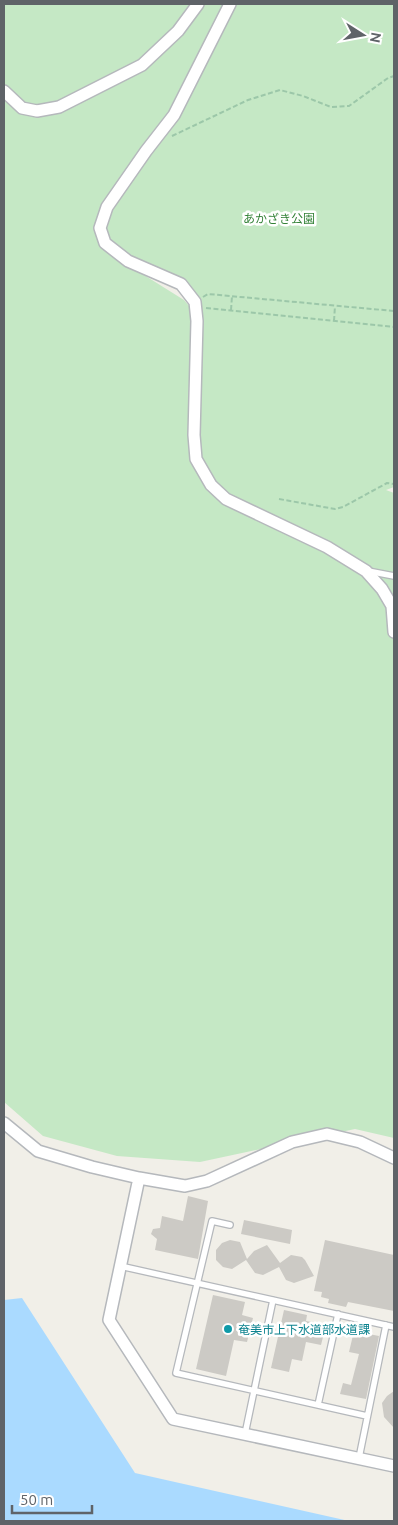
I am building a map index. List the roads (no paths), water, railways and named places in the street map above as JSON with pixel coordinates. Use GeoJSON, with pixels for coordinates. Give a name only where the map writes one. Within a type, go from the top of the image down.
{"type":"FeatureCollection","features":[{"type":"Feature","properties":{"kind":"street"},"geometry":{"type":"LineString","coordinates":[[4,91],[22,108],[37,111],[59,106],[142,66],[178,31],[198,4]]}},
{"type":"Feature","properties":{"kind":"street"},"geometry":{"type":"LineString","coordinates":[[230,4],[174,115],[106,207],[100,228],[106,243],[128,261],[181,284],[195,302],[197,322],[194,435],[196,459],[210,485],[226,499],[327,547],[366,571],[382,589],[392,606],[394,632]]}},
{"type":"Feature","properties":{"kind":"street"},"geometry":{"type":"LineString","coordinates":[[4,1123],[38,1151],[92,1167],[185,1186],[207,1181],[292,1142],[327,1134],[360,1142],[394,1158]]}},
{"type":"Feature","properties":{"kind":"street"},"geometry":{"type":"LineString","coordinates":[[139,1178],[109,1320],[173,1419],[394,1466]]}},
{"type":"Feature","properties":{"kind":"lane"},"geometry":{"type":"LineString","coordinates":[[366,571],[394,576]]}},
{"type":"Feature","properties":{"kind":"lane"},"geometry":{"type":"LineString","coordinates":[[230,1225],[212,1221],[176,1373],[367,1416]]}},
{"type":"Feature","properties":{"kind":"lane"},"geometry":{"type":"LineString","coordinates":[[120,1266],[394,1327]]}},
{"type":"Feature","properties":{"kind":"lane"},"geometry":{"type":"LineString","coordinates":[[246,1434],[273,1300]]}},
{"type":"Feature","properties":{"kind":"lane"},"geometry":{"type":"LineString","coordinates":[[318,1405],[338,1314]]}},
{"type":"Feature","properties":{"kind":"lane"},"geometry":{"type":"LineString","coordinates":[[358,1458],[386,1325]]}},
{"type":"Feature","properties":{"kind":"water"},"geometry":{"type":"Polygon","coordinates":[[[22,1298],[135,1473],[349,1521],[4,1521],[4,1300],[22,1298]]]}},
{"type":"Feature","properties":{"kind":"place","name":"奄美市上下水道部水道課"},"geometry":{"type":"Point","coordinates":[228,1329]}},
{"type":"Feature","properties":{"kind":"park label","name":"あかざき公園"},"geometry":{"type":"Point","coordinates":[279,218]}}]}
